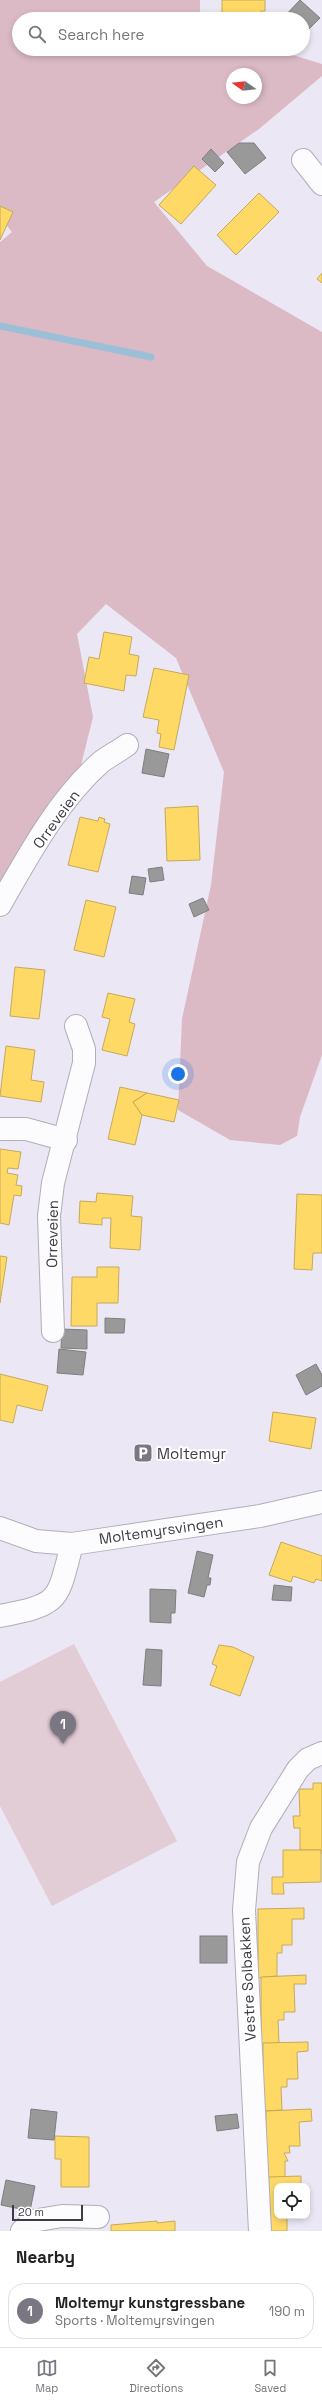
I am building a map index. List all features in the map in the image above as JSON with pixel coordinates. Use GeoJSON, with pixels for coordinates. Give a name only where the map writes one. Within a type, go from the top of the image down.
{"type":"FeatureCollection","features":[{"type":"Feature","properties":{"kind":"street"},"geometry":{"type":"LineString","coordinates":[[303,160],[322,184]]}},
{"type":"Feature","properties":{"kind":"street","name":"Orreveien"},"geometry":{"type":"LineString","coordinates":[[0,905],[27,859],[67,800],[101,762],[127,745]]}},
{"type":"Feature","properties":{"kind":"street","name":"Orreveien"},"geometry":{"type":"LineString","coordinates":[[53,1331],[49,1216],[53,1183],[66,1140],[84,1063],[84,1048],[76,1026]]}},
{"type":"Feature","properties":{"kind":"street"},"geometry":{"type":"LineString","coordinates":[[0,1128],[26,1129],[66,1140]]}},
{"type":"Feature","properties":{"kind":"street","name":"Moltemyrsvingen"},"geometry":{"type":"LineString","coordinates":[[0,1528],[36,1541],[72,1544],[260,1516],[322,1502]]}},
{"type":"Feature","properties":{"kind":"street"},"geometry":{"type":"LineString","coordinates":[[0,1616],[36,1609],[53,1599],[60,1589],[72,1544]]}},
{"type":"Feature","properties":{"kind":"street","name":"Vestre Solbakken"},"geometry":{"type":"LineString","coordinates":[[260,2231],[244,1910],[248,1862],[261,1828],[298,1769],[308,1759],[322,1753]]}},
{"type":"Feature","properties":{"kind":"street"},"geometry":{"type":"LineString","coordinates":[[22,2231],[32,2221],[62,2216],[98,2218]]}},
{"type":"Feature","properties":{"kind":"shaded area"},"geometry":{"type":"Polygon","coordinates":[[[0,0],[200,0],[200,12],[12,12],[12,56],[296,56],[322,64],[322,76],[259,129],[154,202],[207,266],[322,332],[322,1055],[300,1117],[297,1136],[280,1145],[230,1140],[178,1110],[182,1019],[211,885],[224,772],[176,658],[106,604],[77,634],[93,717],[75,789],[0,904],[0,242],[12,232],[0,217],[0,0]]]}},
{"type":"Feature","properties":{"kind":"shaded area"},"geometry":{"type":"Polygon","coordinates":[[[74,1644],[177,1841],[52,1906],[0,1806],[0,1682],[74,1644]]]}},
{"type":"Feature","properties":{"kind":"building: Homes"},"geometry":{"type":"Polygon","coordinates":[[[222,0],[265,0],[265,11],[222,12],[222,0]]]}},
{"type":"Feature","properties":{"kind":"building: Homes"},"geometry":{"type":"Polygon","coordinates":[[[194,166],[216,185],[181,224],[159,205],[194,166]]]}},
{"type":"Feature","properties":{"kind":"building: Homes"},"geometry":{"type":"Polygon","coordinates":[[[259,193],[279,212],[236,255],[217,235],[259,193]]]}},
{"type":"Feature","properties":{"kind":"building: Homes"},"geometry":{"type":"Polygon","coordinates":[[[0,206],[13,212],[0,240],[0,206]]]}},
{"type":"Feature","properties":{"kind":"building: Homes"},"geometry":{"type":"Polygon","coordinates":[[[322,273],[322,283],[317,279],[322,273]]]}},
{"type":"Feature","properties":{"kind":"building: Homes"},"geometry":{"type":"Polygon","coordinates":[[[104,632],[132,637],[129,654],[139,656],[136,676],[126,675],[124,691],[84,683],[89,657],[99,659],[104,632]]]}},
{"type":"Feature","properties":{"kind":"building: Homes"},"geometry":{"type":"Polygon","coordinates":[[[154,668],[189,675],[174,750],[159,747],[161,734],[157,733],[159,720],[143,717],[154,668]]]}},
{"type":"Feature","properties":{"kind":"building: Homes"},"geometry":{"type":"Polygon","coordinates":[[[198,806],[200,860],[167,861],[165,808],[198,806]]]}},
{"type":"Feature","properties":{"kind":"building: Homes"},"geometry":{"type":"Polygon","coordinates":[[[80,817],[98,821],[99,817],[105,819],[104,822],[110,824],[98,872],[68,865],[80,817]]]}},
{"type":"Feature","properties":{"kind":"building: Homes"},"geometry":{"type":"Polygon","coordinates":[[[86,900],[116,907],[104,957],[74,950],[86,900]]]}},
{"type":"Feature","properties":{"kind":"building: Homes"},"geometry":{"type":"Polygon","coordinates":[[[15,967],[45,970],[39,1019],[10,1016],[15,967]]]}},
{"type":"Feature","properties":{"kind":"building: Homes"},"geometry":{"type":"Polygon","coordinates":[[[108,993],[135,999],[129,1022],[135,1024],[127,1056],[102,1050],[110,1019],[102,1017],[108,993]]]}},
{"type":"Feature","properties":{"kind":"building: Homes"},"geometry":{"type":"Polygon","coordinates":[[[6,1046],[35,1050],[31,1080],[44,1082],[41,1102],[0,1096],[6,1046]]]}},
{"type":"Feature","properties":{"kind":"building: Homes"},"geometry":{"type":"Polygon","coordinates":[[[120,1087],[147,1093],[133,1102],[142,1115],[135,1145],[108,1139],[120,1087]]]}},
{"type":"Feature","properties":{"kind":"building: Homes"},"geometry":{"type":"Polygon","coordinates":[[[147,1093],[179,1100],[174,1122],[142,1115],[133,1102],[147,1093]]]}},
{"type":"Feature","properties":{"kind":"building: Homes"},"geometry":{"type":"Polygon","coordinates":[[[0,1149],[21,1152],[18,1169],[8,1168],[7,1173],[18,1175],[16,1185],[22,1186],[21,1196],[14,1195],[9,1225],[0,1223],[0,1149]]]}},
{"type":"Feature","properties":{"kind":"building: Homes"},"geometry":{"type":"Polygon","coordinates":[[[97,1193],[133,1196],[131,1216],[142,1217],[140,1250],[110,1248],[111,1218],[102,1218],[102,1225],[79,1223],[80,1201],[96,1202],[97,1193]]]}},
{"type":"Feature","properties":{"kind":"building: Homes"},"geometry":{"type":"Polygon","coordinates":[[[297,1194],[322,1195],[322,1253],[313,1253],[312,1270],[294,1269],[297,1194]]]}},
{"type":"Feature","properties":{"kind":"building: Homes"},"geometry":{"type":"Polygon","coordinates":[[[0,1256],[7,1257],[0,1303],[0,1256]]]}},
{"type":"Feature","properties":{"kind":"building: Homes"},"geometry":{"type":"Polygon","coordinates":[[[97,1267],[119,1267],[118,1303],[97,1303],[97,1326],[71,1326],[72,1277],[97,1277],[97,1267]]]}},
{"type":"Feature","properties":{"kind":"building: Homes"},"geometry":{"type":"Polygon","coordinates":[[[0,1374],[48,1386],[42,1411],[17,1405],[13,1423],[0,1420],[0,1374]]]}},
{"type":"Feature","properties":{"kind":"building: Homes"},"geometry":{"type":"Polygon","coordinates":[[[273,1412],[316,1418],[311,1449],[269,1441],[273,1412]]]}},
{"type":"Feature","properties":{"kind":"building: Homes"},"geometry":{"type":"Polygon","coordinates":[[[281,1542],[322,1556],[322,1581],[316,1579],[314,1583],[293,1576],[291,1582],[269,1575],[281,1542]]]}},
{"type":"Feature","properties":{"kind":"building: Homes"},"geometry":{"type":"Polygon","coordinates":[[[219,1645],[233,1647],[254,1657],[240,1696],[210,1685],[217,1666],[212,1664],[219,1645]]]}},
{"type":"Feature","properties":{"kind":"building: Homes"},"geometry":{"type":"Polygon","coordinates":[[[313,1783],[322,1783],[322,1854],[321,1850],[300,1850],[300,1828],[294,1828],[293,1816],[300,1816],[299,1789],[313,1789],[313,1783]]]}},
{"type":"Feature","properties":{"kind":"building: Homes"},"geometry":{"type":"Polygon","coordinates":[[[283,1850],[321,1850],[321,1882],[283,1883],[284,1894],[272,1894],[272,1877],[283,1877],[283,1850]]]}},
{"type":"Feature","properties":{"kind":"building: Homes"},"geometry":{"type":"Polygon","coordinates":[[[304,1908],[304,1919],[292,1919],[292,1945],[282,1945],[282,1953],[277,1953],[277,1976],[258,1978],[258,1909],[304,1908]]]}},
{"type":"Feature","properties":{"kind":"building: Homes"},"geometry":{"type":"Polygon","coordinates":[[[306,1975],[306,1984],[294,1984],[295,2012],[284,2012],[284,2020],[278,2020],[279,2043],[261,2045],[261,1977],[306,1975]]]}},
{"type":"Feature","properties":{"kind":"building: Homes"},"geometry":{"type":"Polygon","coordinates":[[[308,2042],[308,2051],[297,2052],[298,2079],[287,2079],[287,2087],[281,2087],[282,2110],[263,2111],[263,2043],[308,2042]]]}},
{"type":"Feature","properties":{"kind":"building: Homes"},"geometry":{"type":"Polygon","coordinates":[[[311,2109],[312,2121],[299,2122],[300,2146],[289,2146],[290,2153],[284,2153],[288,2161],[285,2161],[285,2177],[266,2178],[266,2111],[311,2109]]]}},
{"type":"Feature","properties":{"kind":"building: Homes"},"geometry":{"type":"Polygon","coordinates":[[[55,2136],[89,2137],[89,2187],[61,2187],[61,2159],[55,2159],[55,2136]]]}},
{"type":"Feature","properties":{"kind":"building: Homes"},"geometry":{"type":"Polygon","coordinates":[[[301,2176],[301,2183],[274,2183],[274,2219],[287,2219],[287,2231],[268,2231],[269,2177],[301,2176]]]}},
{"type":"Feature","properties":{"kind":"building: Homes"},"geometry":{"type":"Polygon","coordinates":[[[157,2221],[157,2223],[175,2221],[175,2231],[111,2231],[111,2225],[157,2221]]]}},
{"type":"Feature","properties":{"kind":"building: Industry"},"geometry":{"type":"Polygon","coordinates":[[[300,0],[320,18],[310,28],[310,12],[289,12],[300,0]]]}},
{"type":"Feature","properties":{"kind":"building: Industry"},"geometry":{"type":"Polygon","coordinates":[[[239,143],[254,143],[266,158],[245,174],[227,152],[239,143]]]}},
{"type":"Feature","properties":{"kind":"building: Industry"},"geometry":{"type":"Polygon","coordinates":[[[211,149],[224,163],[215,172],[202,159],[211,149]]]}},
{"type":"Feature","properties":{"kind":"building: Industry"},"geometry":{"type":"Polygon","coordinates":[[[146,749],[169,754],[164,777],[142,773],[146,749]]]}},
{"type":"Feature","properties":{"kind":"building: Industry"},"geometry":{"type":"Polygon","coordinates":[[[162,867],[164,880],[150,882],[148,869],[162,867]]]}},
{"type":"Feature","properties":{"kind":"building: Industry"},"geometry":{"type":"Polygon","coordinates":[[[132,876],[146,878],[143,895],[129,893],[132,876]]]}},
{"type":"Feature","properties":{"kind":"building: Industry"},"geometry":{"type":"Polygon","coordinates":[[[203,898],[209,910],[194,917],[189,904],[203,898]]]}},
{"type":"Feature","properties":{"kind":"building: Industry"},"geometry":{"type":"Polygon","coordinates":[[[105,1318],[125,1319],[124,1333],[105,1333],[105,1318]]]}},
{"type":"Feature","properties":{"kind":"building: Industry"},"geometry":{"type":"Polygon","coordinates":[[[62,1329],[87,1330],[87,1349],[61,1348],[62,1329]]]}},
{"type":"Feature","properties":{"kind":"building: Industry"},"geometry":{"type":"Polygon","coordinates":[[[59,1349],[86,1352],[83,1375],[57,1373],[59,1349]]]}},
{"type":"Feature","properties":{"kind":"building: Industry"},"geometry":{"type":"Polygon","coordinates":[[[316,1364],[322,1375],[322,1386],[306,1395],[296,1375],[316,1364]]]}},
{"type":"Feature","properties":{"kind":"building: Industry"},"geometry":{"type":"Polygon","coordinates":[[[197,1551],[213,1555],[208,1578],[211,1578],[210,1585],[207,1585],[204,1597],[188,1593],[197,1551]]]}},
{"type":"Feature","properties":{"kind":"building: Industry"},"geometry":{"type":"Polygon","coordinates":[[[274,1585],[292,1587],[291,1601],[272,1600],[274,1585]]]}},
{"type":"Feature","properties":{"kind":"building: Industry"},"geometry":{"type":"Polygon","coordinates":[[[150,1589],[176,1590],[175,1613],[171,1613],[171,1623],[150,1622],[150,1589]]]}},
{"type":"Feature","properties":{"kind":"building: Industry"},"geometry":{"type":"Polygon","coordinates":[[[146,1649],[162,1650],[161,1686],[143,1685],[146,1649]]]}},
{"type":"Feature","properties":{"kind":"building: Industry"},"geometry":{"type":"Polygon","coordinates":[[[200,1936],[227,1936],[227,1963],[200,1963],[200,1936]]]}},
{"type":"Feature","properties":{"kind":"building: Industry"},"geometry":{"type":"Polygon","coordinates":[[[31,2109],[57,2112],[54,2140],[28,2138],[31,2109]]]}},
{"type":"Feature","properties":{"kind":"building: Industry"},"geometry":{"type":"Polygon","coordinates":[[[237,2114],[239,2128],[217,2131],[215,2116],[237,2114]]]}},
{"type":"Feature","properties":{"kind":"building: Industry"},"geometry":{"type":"Polygon","coordinates":[[[6,2180],[35,2186],[30,2211],[1,2205],[6,2180]]]}},
{"type":"Feature","properties":{"kind":"waterway"},"geometry":{"type":"LineString","coordinates":[[0,326],[151,357]]}},
{"type":"Feature","properties":{"kind":"place","name":"Moltemyr"},"geometry":{"type":"Point","coordinates":[143,1453]}},
{"type":"Feature","properties":{"kind":"place","name":"Moltemyr kunstgressbane"},"geometry":{"type":"Point","coordinates":[63,1744]}}]}
